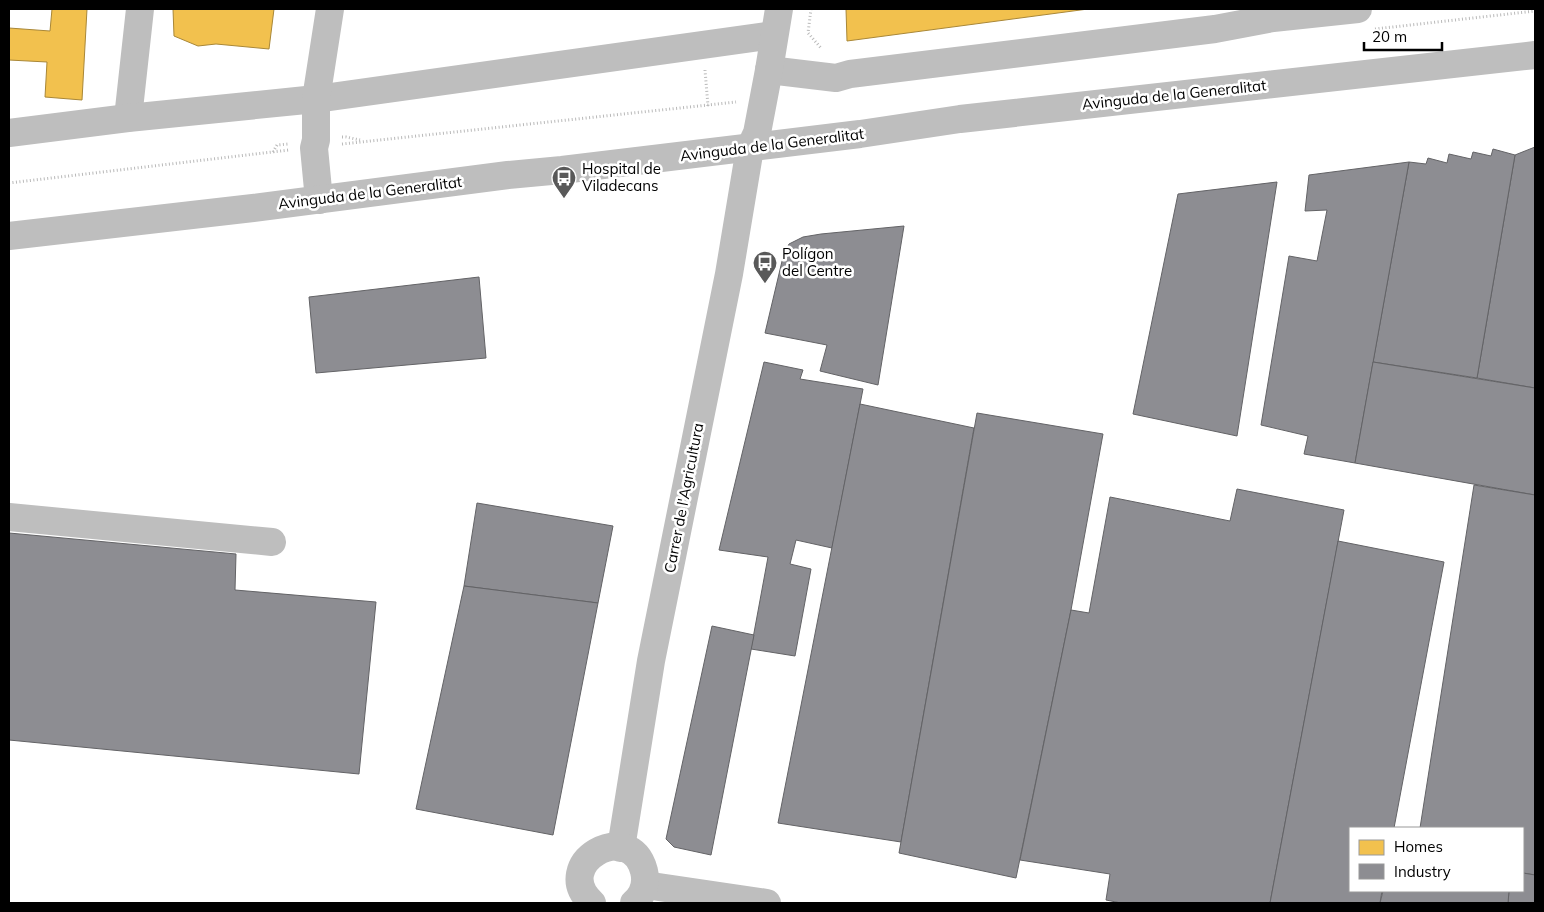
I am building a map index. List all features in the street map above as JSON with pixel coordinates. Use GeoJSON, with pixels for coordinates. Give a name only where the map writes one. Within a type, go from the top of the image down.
{"type":"FeatureCollection","features":[{"type":"Feature","properties":{"kind":"street"},"geometry":{"type":"LineString","coordinates":[[128,118],[140,9]]}},
{"type":"Feature","properties":{"kind":"street"},"geometry":{"type":"LineString","coordinates":[[319,200],[314,148],[316,140],[316,99],[330,9]]}},
{"type":"Feature","properties":{"kind":"street","name":"Carrer de l'Agricultura"},"geometry":{"type":"LineString","coordinates":[[621,848],[651,661],[729,274],[750,148],[757,133],[779,9]]}},
{"type":"Feature","properties":{"kind":"street"},"geometry":{"type":"LineString","coordinates":[[769,70],[836,78],[850,74],[1215,29],[1273,13],[1358,9]]}},
{"type":"Feature","properties":{"kind":"street"},"geometry":{"type":"LineString","coordinates":[[9,133],[128,118],[316,99],[774,35]]}},
{"type":"Feature","properties":{"kind":"street","name":"Avinguda de la Generalitat"},"geometry":{"type":"LineString","coordinates":[[9,236],[319,200],[508,175],[750,148],[960,119],[1535,55]]}},
{"type":"Feature","properties":{"kind":"street"},"geometry":{"type":"LineString","coordinates":[[9,517],[272,542]]}},
{"type":"Feature","properties":{"kind":"street"},"geometry":{"type":"LineString","coordinates":[[592,903],[584,893],[580,883],[581,872],[592,854],[600,849],[611,846],[630,852],[643,866],[645,875],[639,894],[752,902]]}},
{"type":"Feature","properties":{"kind":"path"},"geometry":{"type":"LineString","coordinates":[[363,141],[708,106]]}},
{"type":"Feature","properties":{"kind":"path"},"geometry":{"type":"LineString","coordinates":[[9,183],[273,152]]}},
{"type":"Feature","properties":{"kind":"building: Homes"},"geometry":{"type":"Polygon","coordinates":[[[52,9],[87,9],[82,100],[45,97],[47,62],[9,60],[9,28],[50,31],[52,9]]]}},
{"type":"Feature","properties":{"kind":"building: Homes"},"geometry":{"type":"Polygon","coordinates":[[[173,9],[274,9],[269,49],[216,44],[198,46],[174,36],[173,9]]]}},
{"type":"Feature","properties":{"kind":"building: Homes"},"geometry":{"type":"Polygon","coordinates":[[[846,9],[1088,9],[847,41],[846,9]]]}},
{"type":"Feature","properties":{"kind":"building: Industry"},"geometry":{"type":"Polygon","coordinates":[[[1535,147],[1535,388],[1477,378],[1515,155],[1535,147]]]}},
{"type":"Feature","properties":{"kind":"building: Industry"},"geometry":{"type":"Polygon","coordinates":[[[1493,149],[1515,155],[1477,378],[1373,362],[1409,162],[1426,164],[1428,158],[1447,163],[1449,154],[1471,159],[1473,152],[1491,156],[1493,149]]]}},
{"type":"Feature","properties":{"kind":"building: Industry"},"geometry":{"type":"Polygon","coordinates":[[[1409,162],[1355,463],[1304,454],[1308,436],[1261,425],[1289,256],[1317,261],[1327,210],[1305,211],[1309,175],[1409,162]]]}},
{"type":"Feature","properties":{"kind":"building: Industry"},"geometry":{"type":"Polygon","coordinates":[[[1277,182],[1237,436],[1133,414],[1178,194],[1277,182]]]}},
{"type":"Feature","properties":{"kind":"building: Industry"},"geometry":{"type":"Polygon","coordinates":[[[904,226],[878,385],[820,371],[827,345],[765,333],[783,257],[789,244],[803,237],[821,234],[904,226]]]}},
{"type":"Feature","properties":{"kind":"building: Industry"},"geometry":{"type":"Polygon","coordinates":[[[479,277],[486,358],[316,373],[309,297],[479,277]]]}},
{"type":"Feature","properties":{"kind":"building: Industry"},"geometry":{"type":"Polygon","coordinates":[[[764,362],[803,370],[800,379],[863,389],[832,548],[796,540],[790,564],[811,569],[795,656],[751,649],[768,557],[719,550],[764,362]]]}},
{"type":"Feature","properties":{"kind":"building: Industry"},"geometry":{"type":"Polygon","coordinates":[[[1373,362],[1535,388],[1535,495],[1355,463],[1373,362]]]}},
{"type":"Feature","properties":{"kind":"building: Industry"},"geometry":{"type":"Polygon","coordinates":[[[860,404],[974,428],[901,842],[778,823],[860,404]]]}},
{"type":"Feature","properties":{"kind":"building: Industry"},"geometry":{"type":"Polygon","coordinates":[[[977,413],[1103,434],[1071,610],[1016,878],[899,853],[977,413]]]}},
{"type":"Feature","properties":{"kind":"building: Industry"},"geometry":{"type":"Polygon","coordinates":[[[1474,485],[1535,495],[1535,875],[1524,873],[1524,827],[1420,827],[1474,485]]]}},
{"type":"Feature","properties":{"kind":"building: Industry"},"geometry":{"type":"Polygon","coordinates":[[[1237,489],[1344,510],[1270,903],[1121,903],[1106,900],[1110,874],[1020,860],[1071,610],[1089,613],[1110,497],[1230,521],[1237,489]]]}},
{"type":"Feature","properties":{"kind":"building: Industry"},"geometry":{"type":"Polygon","coordinates":[[[477,503],[613,526],[598,603],[464,586],[477,503]]]}},
{"type":"Feature","properties":{"kind":"building: Industry"},"geometry":{"type":"Polygon","coordinates":[[[9,533],[236,554],[235,590],[376,602],[359,774],[9,740],[9,533]]]}},
{"type":"Feature","properties":{"kind":"building: Industry"},"geometry":{"type":"Polygon","coordinates":[[[1338,541],[1444,562],[1394,827],[1349,827],[1349,892],[1382,892],[1380,903],[1270,903],[1338,541]]]}},
{"type":"Feature","properties":{"kind":"building: Industry"},"geometry":{"type":"Polygon","coordinates":[[[464,586],[598,603],[553,835],[416,809],[464,586]]]}},
{"type":"Feature","properties":{"kind":"building: Industry"},"geometry":{"type":"Polygon","coordinates":[[[712,626],[754,635],[711,855],[674,847],[666,839],[712,626]]]}},
{"type":"Feature","properties":{"kind":"building: Industry"},"geometry":{"type":"Polygon","coordinates":[[[1524,873],[1535,875],[1535,903],[1508,903],[1509,892],[1524,892],[1524,873]]]}},
{"type":"Feature","properties":{"kind":"building: Industry"},"geometry":{"type":"Polygon","coordinates":[[[1383,892],[1509,892],[1508,903],[1380,903],[1383,892]]]}},
{"type":"Feature","properties":{"kind":"place","name":"Hospital de Viladecans"},"geometry":{"type":"Point","coordinates":[564,199]}},
{"type":"Feature","properties":{"kind":"place","name":"Polígon del Centre"},"geometry":{"type":"Point","coordinates":[765,284]}}]}
